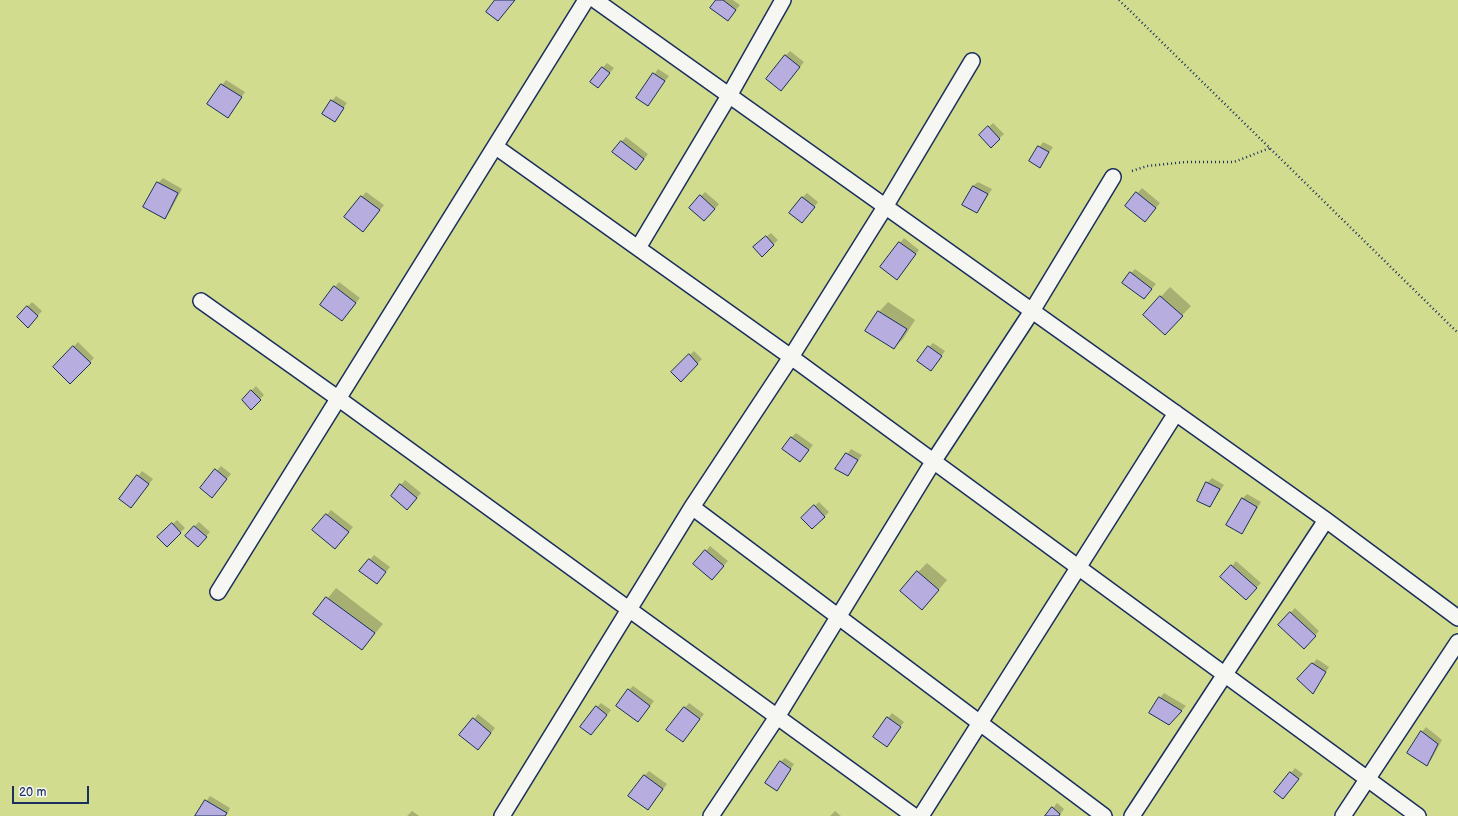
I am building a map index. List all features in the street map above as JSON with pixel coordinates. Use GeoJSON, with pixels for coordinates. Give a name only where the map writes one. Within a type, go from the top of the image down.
{"type":"FeatureCollection","features":[{"type":"Feature","properties":{"kind":"lane"},"geometry":{"type":"LineString","coordinates":[[218,592],[586,0]]}},
{"type":"Feature","properties":{"kind":"lane"},"geometry":{"type":"LineString","coordinates":[[595,0],[730,94],[885,207],[1326,520],[1458,618]]}},
{"type":"Feature","properties":{"kind":"lane"},"geometry":{"type":"LineString","coordinates":[[638,248],[730,94],[783,0]]}},
{"type":"Feature","properties":{"kind":"lane"},"geometry":{"type":"LineString","coordinates":[[502,816],[692,508],[792,357],[885,207],[972,61]]}},
{"type":"Feature","properties":{"kind":"lane"},"geometry":{"type":"LineString","coordinates":[[496,147],[792,357],[933,462],[1418,816]]}},
{"type":"Feature","properties":{"kind":"lane"},"geometry":{"type":"LineString","coordinates":[[711,816],[777,717],[933,462],[1032,311],[1113,177]]}},
{"type":"Feature","properties":{"kind":"lane"},"geometry":{"type":"LineString","coordinates":[[200,301],[339,399],[914,816]]}},
{"type":"Feature","properties":{"kind":"lane"},"geometry":{"type":"LineString","coordinates":[[921,816],[1176,414]]}},
{"type":"Feature","properties":{"kind":"lane"},"geometry":{"type":"LineString","coordinates":[[692,508],[1104,816]]}},
{"type":"Feature","properties":{"kind":"lane"},"geometry":{"type":"LineString","coordinates":[[1132,816],[1326,520]]}},
{"type":"Feature","properties":{"kind":"lane"},"geometry":{"type":"LineString","coordinates":[[1343,816],[1366,778],[1458,642]]}},
{"type":"Feature","properties":{"kind":"path"},"geometry":{"type":"LineString","coordinates":[[1119,0],[1458,334]]}},
{"type":"Feature","properties":{"kind":"path"},"geometry":{"type":"LineString","coordinates":[[1113,177],[1147,166],[1186,162],[1234,162],[1270,148]]}},
{"type":"Feature","properties":{"kind":"green space"},"geometry":{"type":"Polygon","coordinates":[[[0,0],[1458,0],[1458,816],[0,816],[0,0]]]}},
{"type":"Feature","properties":{"kind":"building"},"geometry":{"type":"Polygon","coordinates":[[[495,0],[515,0],[498,21],[486,12],[495,0]]]}},
{"type":"Feature","properties":{"kind":"building"},"geometry":{"type":"Polygon","coordinates":[[[716,0],[723,0],[736,10],[728,21],[710,8],[716,0]]]}},
{"type":"Feature","properties":{"kind":"building"},"geometry":{"type":"Polygon","coordinates":[[[785,55],[800,67],[781,91],[766,79],[785,55]]]}},
{"type":"Feature","properties":{"kind":"building"},"geometry":{"type":"Polygon","coordinates":[[[602,67],[610,73],[598,88],[590,82],[602,67]]]}},
{"type":"Feature","properties":{"kind":"building"},"geometry":{"type":"Polygon","coordinates":[[[653,73],[665,81],[648,106],[636,98],[653,73]]]}},
{"type":"Feature","properties":{"kind":"building"},"geometry":{"type":"Polygon","coordinates":[[[221,84],[242,97],[228,118],[207,104],[221,84]]]}},
{"type":"Feature","properties":{"kind":"building"},"geometry":{"type":"Polygon","coordinates":[[[331,100],[344,108],[335,122],[322,114],[331,100]]]}},
{"type":"Feature","properties":{"kind":"building"},"geometry":{"type":"Polygon","coordinates":[[[988,126],[1000,139],[991,148],[979,135],[988,126]]]}},
{"type":"Feature","properties":{"kind":"building"},"geometry":{"type":"Polygon","coordinates":[[[621,141],[644,159],[636,170],[612,152],[621,141]]]}},
{"type":"Feature","properties":{"kind":"building"},"geometry":{"type":"Polygon","coordinates":[[[1038,146],[1049,152],[1040,168],[1029,161],[1038,146]]]}},
{"type":"Feature","properties":{"kind":"building"},"geometry":{"type":"Polygon","coordinates":[[[157,182],[178,193],[165,219],[143,207],[157,182]]]}},
{"type":"Feature","properties":{"kind":"building"},"geometry":{"type":"Polygon","coordinates":[[[973,186],[988,194],[977,213],[962,205],[973,186]]]}},
{"type":"Feature","properties":{"kind":"building"},"geometry":{"type":"Polygon","coordinates":[[[1136,192],[1156,208],[1145,222],[1125,206],[1136,192]]]}},
{"type":"Feature","properties":{"kind":"building"},"geometry":{"type":"Polygon","coordinates":[[[700,195],[715,209],[704,221],[689,208],[700,195]]]}},
{"type":"Feature","properties":{"kind":"building"},"geometry":{"type":"Polygon","coordinates":[[[361,196],[380,210],[363,232],[344,217],[361,196]]]}},
{"type":"Feature","properties":{"kind":"building"},"geometry":{"type":"Polygon","coordinates":[[[802,197],[815,207],[802,223],[789,213],[802,197]]]}},
{"type":"Feature","properties":{"kind":"building"},"geometry":{"type":"Polygon","coordinates":[[[766,236],[774,245],[762,257],[753,247],[766,236]]]}},
{"type":"Feature","properties":{"kind":"building"},"geometry":{"type":"Polygon","coordinates":[[[899,242],[916,254],[897,280],[880,267],[899,242]]]}},
{"type":"Feature","properties":{"kind":"building"},"geometry":{"type":"Polygon","coordinates":[[[1130,272],[1152,289],[1144,299],[1122,283],[1130,272]]]}},
{"type":"Feature","properties":{"kind":"building"},"geometry":{"type":"Polygon","coordinates":[[[334,286],[356,303],[342,321],[320,305],[334,286]]]}},
{"type":"Feature","properties":{"kind":"building"},"geometry":{"type":"Polygon","coordinates":[[[1160,296],[1183,316],[1165,335],[1143,315],[1160,296]]]}},
{"type":"Feature","properties":{"kind":"building"},"geometry":{"type":"Polygon","coordinates":[[[27,306],[38,316],[28,328],[17,317],[27,306]]]}},
{"type":"Feature","properties":{"kind":"building"},"geometry":{"type":"Polygon","coordinates":[[[878,311],[907,329],[894,349],[865,331],[878,311]]]}},
{"type":"Feature","properties":{"kind":"building"},"geometry":{"type":"Polygon","coordinates":[[[73,346],[91,363],[70,384],[53,367],[73,346]]]}},
{"type":"Feature","properties":{"kind":"building"},"geometry":{"type":"Polygon","coordinates":[[[928,346],[942,356],[931,371],[917,361],[928,346]]]}},
{"type":"Feature","properties":{"kind":"building"},"geometry":{"type":"Polygon","coordinates":[[[689,354],[698,364],[681,382],[671,372],[689,354]]]}},
{"type":"Feature","properties":{"kind":"building"},"geometry":{"type":"Polygon","coordinates":[[[251,390],[261,400],[251,410],[242,400],[251,390]]]}},
{"type":"Feature","properties":{"kind":"building"},"geometry":{"type":"Polygon","coordinates":[[[791,437],[809,450],[800,462],[782,449],[791,437]]]}},
{"type":"Feature","properties":{"kind":"building"},"geometry":{"type":"Polygon","coordinates":[[[846,453],[858,460],[848,476],[835,469],[846,453]]]}},
{"type":"Feature","properties":{"kind":"building"},"geometry":{"type":"Polygon","coordinates":[[[215,469],[227,479],[212,498],[200,488],[215,469]]]}},
{"type":"Feature","properties":{"kind":"building"},"geometry":{"type":"Polygon","coordinates":[[[137,475],[149,484],[131,508],[119,499],[137,475]]]}},
{"type":"Feature","properties":{"kind":"building"},"geometry":{"type":"Polygon","coordinates":[[[1206,482],[1220,489],[1210,507],[1197,501],[1206,482]]]}},
{"type":"Feature","properties":{"kind":"building"},"geometry":{"type":"Polygon","coordinates":[[[400,484],[417,498],[407,510],[391,496],[400,484]]]}},
{"type":"Feature","properties":{"kind":"building"},"geometry":{"type":"Polygon","coordinates":[[[1242,498],[1257,507],[1242,534],[1226,525],[1242,498]]]}},
{"type":"Feature","properties":{"kind":"building"},"geometry":{"type":"Polygon","coordinates":[[[814,505],[825,517],[812,529],[801,518],[814,505]]]}},
{"type":"Feature","properties":{"kind":"building"},"geometry":{"type":"Polygon","coordinates":[[[326,514],[349,532],[335,549],[312,530],[326,514]]]}},
{"type":"Feature","properties":{"kind":"building"},"geometry":{"type":"Polygon","coordinates":[[[172,523],[181,533],[167,547],[157,537],[172,523]]]}},
{"type":"Feature","properties":{"kind":"building"},"geometry":{"type":"Polygon","coordinates":[[[194,526],[207,537],[198,547],[185,536],[194,526]]]}},
{"type":"Feature","properties":{"kind":"building"},"geometry":{"type":"Polygon","coordinates":[[[705,550],[724,566],[712,580],[693,564],[705,550]]]}},
{"type":"Feature","properties":{"kind":"building"},"geometry":{"type":"Polygon","coordinates":[[[369,559],[386,572],[377,584],[359,571],[369,559]]]}},
{"type":"Feature","properties":{"kind":"building"},"geometry":{"type":"Polygon","coordinates":[[[1231,565],[1257,588],[1246,600],[1220,577],[1231,565]]]}},
{"type":"Feature","properties":{"kind":"building"},"geometry":{"type":"Polygon","coordinates":[[[917,571],[939,590],[922,610],[900,591],[917,571]]]}},
{"type":"Feature","properties":{"kind":"building"},"geometry":{"type":"Polygon","coordinates":[[[326,597],[375,633],[362,650],[313,614],[326,597]]]}},
{"type":"Feature","properties":{"kind":"building"},"geometry":{"type":"Polygon","coordinates":[[[1290,612],[1316,636],[1304,649],[1278,625],[1290,612]]]}},
{"type":"Feature","properties":{"kind":"building"},"geometry":{"type":"Polygon","coordinates":[[[1312,663],[1326,672],[1313,694],[1297,679],[1312,663]]]}},
{"type":"Feature","properties":{"kind":"building"},"geometry":{"type":"Polygon","coordinates":[[[628,689],[650,706],[638,722],[616,706],[628,689]]]}},
{"type":"Feature","properties":{"kind":"building"},"geometry":{"type":"Polygon","coordinates":[[[1159,697],[1182,711],[1169,725],[1149,713],[1159,697]]]}},
{"type":"Feature","properties":{"kind":"building"},"geometry":{"type":"Polygon","coordinates":[[[596,706],[607,715],[591,735],[580,727],[596,706]]]}},
{"type":"Feature","properties":{"kind":"building"},"geometry":{"type":"Polygon","coordinates":[[[684,707],[700,719],[683,742],[666,730],[684,707]]]}},
{"type":"Feature","properties":{"kind":"building"},"geometry":{"type":"Polygon","coordinates":[[[887,717],[901,727],[887,747],[873,737],[887,717]]]}},
{"type":"Feature","properties":{"kind":"building"},"geometry":{"type":"Polygon","coordinates":[[[473,718],[491,733],[478,750],[459,735],[473,718]]]}},
{"type":"Feature","properties":{"kind":"building"},"geometry":{"type":"Polygon","coordinates":[[[1421,731],[1438,744],[1427,766],[1407,753],[1421,731]]]}},
{"type":"Feature","properties":{"kind":"building"},"geometry":{"type":"Polygon","coordinates":[[[780,761],[791,769],[777,791],[765,783],[780,761]]]}},
{"type":"Feature","properties":{"kind":"building"},"geometry":{"type":"Polygon","coordinates":[[[1290,772],[1299,779],[1283,799],[1274,792],[1290,772]]]}},
{"type":"Feature","properties":{"kind":"building"},"geometry":{"type":"Polygon","coordinates":[[[644,775],[663,789],[648,810],[628,796],[644,775]]]}},
{"type":"Feature","properties":{"kind":"building"},"geometry":{"type":"Polygon","coordinates":[[[205,800],[227,813],[225,816],[195,816],[205,800]]]}},
{"type":"Feature","properties":{"kind":"building"},"geometry":{"type":"Polygon","coordinates":[[[1052,807],[1060,814],[1059,816],[1045,816],[1052,807]]]}}]}
